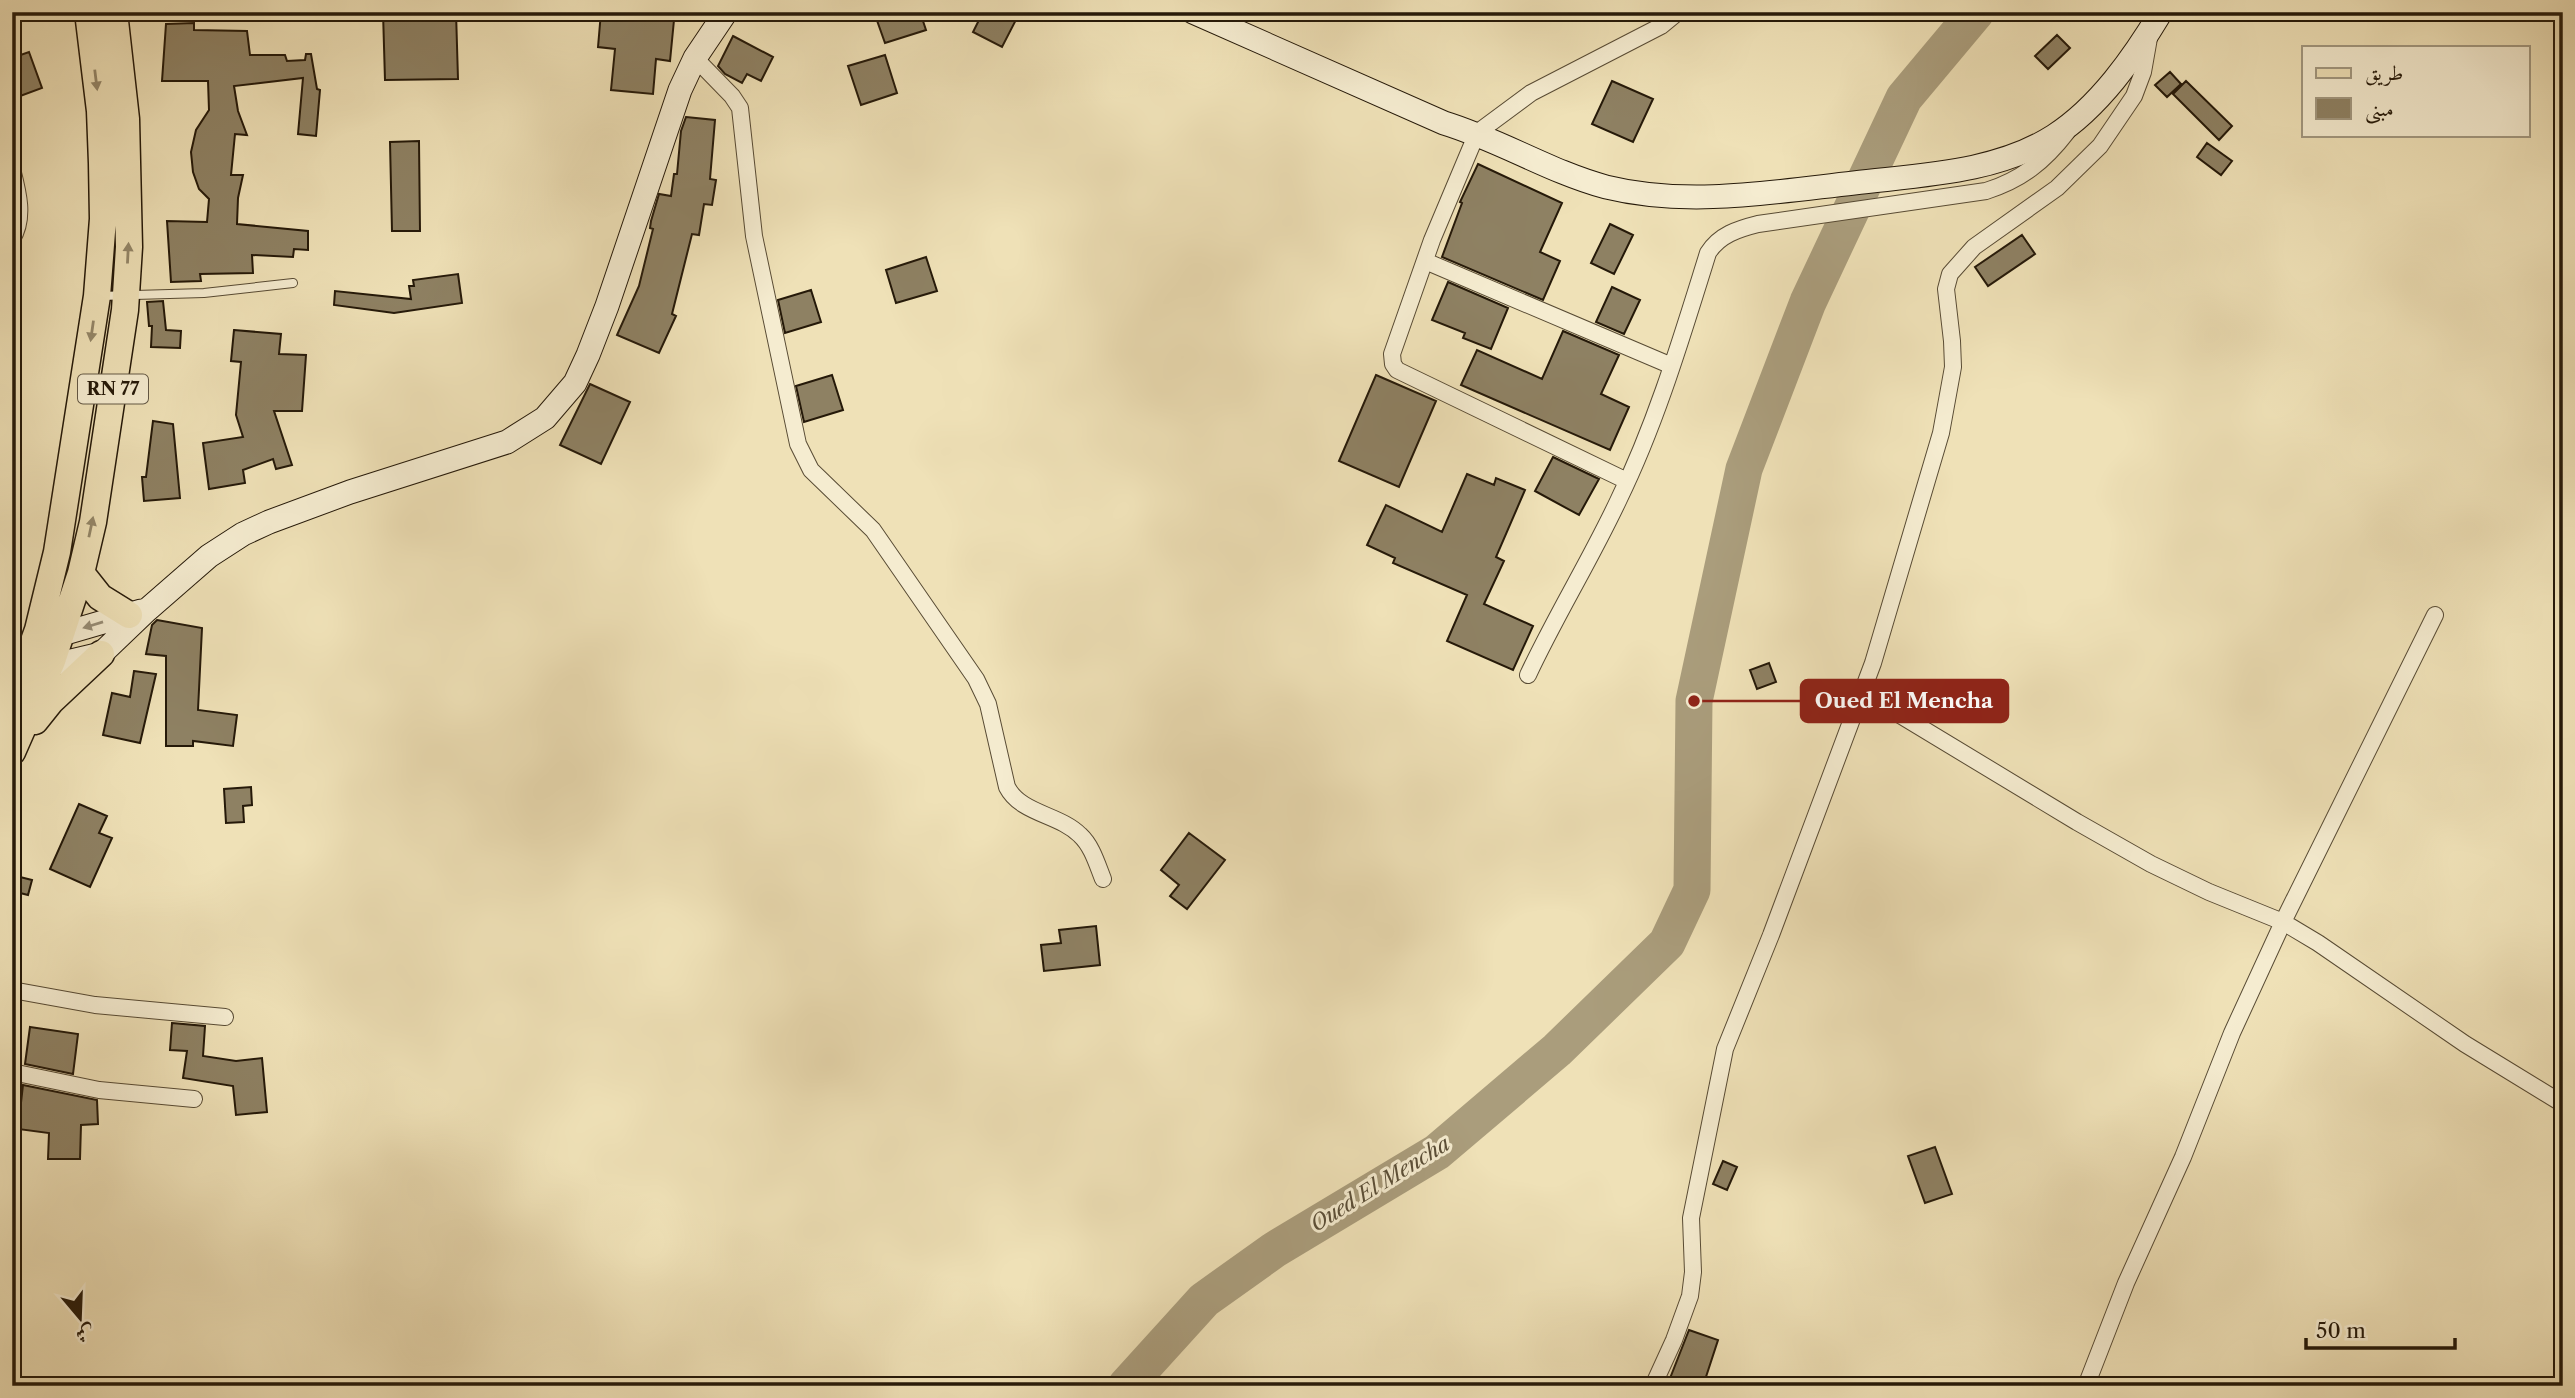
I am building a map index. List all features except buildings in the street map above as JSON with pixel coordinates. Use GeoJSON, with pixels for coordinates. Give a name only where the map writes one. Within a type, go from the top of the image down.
{"type":"FeatureCollection","features":[{"type":"Feature","properties":{"kind":"main road","name":"RN 77"},"geometry":{"type":"LineString","coordinates":[[15,747],[46,644],[57,552],[97,296],[103,219],[102,163],[100,111],[88,12]]}},
{"type":"Feature","properties":{"kind":"main road","name":"RN 77"},"geometry":{"type":"LineString","coordinates":[[15,692],[46,644],[81,573],[93,522],[125,295],[129,247],[126,119],[114,12]]}},
{"type":"Feature","properties":{"kind":"main road"},"geometry":{"type":"LineString","coordinates":[[15,747],[51,701],[102,654],[138,612],[209,556],[243,534],[350,492],[507,442],[536,425],[562,401],[575,383],[607,306],[680,90],[695,58],[726,12]]}},
{"type":"Feature","properties":{"kind":"main road"},"geometry":{"type":"LineString","coordinates":[[1193,12],[1444,123],[1477,133],[1572,176],[1609,187],[1700,198],[1937,173],[2011,155],[2054,136],[2081,113],[2109,86],[2156,20]]}},
{"type":"Feature","properties":{"kind":"main road"},"geometry":{"type":"LineString","coordinates":[[81,573],[100,597],[138,612]]}},
{"type":"Feature","properties":{"kind":"main road"},"geometry":{"type":"LineString","coordinates":[[46,644],[138,612]]}},
{"type":"Feature","properties":{"kind":"main road"},"geometry":{"type":"LineString","coordinates":[[46,644],[69,662],[102,654]]}},
{"type":"Feature","properties":{"kind":"street"},"geometry":{"type":"LineString","coordinates":[[1627,481],[1397,370],[1393,365],[1392,354],[1425,261],[1477,133],[1531,93],[1661,26],[1678,12]]}},
{"type":"Feature","properties":{"kind":"street"},"geometry":{"type":"LineString","coordinates":[[1653,1386],[1690,1296],[1693,1272],[1691,1218],[1725,1049],[1771,935],[1884,632],[1941,433],[1952,367],[1946,289],[1950,274],[1974,247],[2057,188],[2100,146],[2134,96],[2156,20]]}},
{"type":"Feature","properties":{"kind":"street"},"geometry":{"type":"LineString","coordinates":[[695,58],[740,108],[760,271],[790,413],[804,458],[828,487],[873,530],[976,679],[988,704],[1007,787],[1013,796],[1026,806],[1068,825],[1083,837],[1090,846],[1103,878]]}},
{"type":"Feature","properties":{"kind":"street"},"geometry":{"type":"LineString","coordinates":[[1528,675],[1549,629],[1619,500],[1672,366],[1708,253],[1715,242],[1737,230],[1799,218],[1940,199],[2009,184],[2035,168],[2053,150],[2081,113]]}},
{"type":"Feature","properties":{"kind":"street"},"geometry":{"type":"LineString","coordinates":[[12,169],[19,198],[20,218],[12,239]]}},
{"type":"Feature","properties":{"kind":"street"},"geometry":{"type":"LineString","coordinates":[[1425,261],[1672,366]]}},
{"type":"Feature","properties":{"kind":"street"},"geometry":{"type":"LineString","coordinates":[[2086,1386],[2126,1283],[2183,1157],[2232,1033],[2283,922],[2435,615]]}},
{"type":"Feature","properties":{"kind":"street"},"geometry":{"type":"LineString","coordinates":[[1862,692],[2065,816],[2151,864],[2208,892],[2283,922],[2465,1044],[2563,1104]]}},
{"type":"Feature","properties":{"kind":"street"},"geometry":{"type":"LineString","coordinates":[[12,990],[95,1005],[225,1017]]}},
{"type":"Feature","properties":{"kind":"street"},"geometry":{"type":"LineString","coordinates":[[12,1072],[99,1090],[194,1099]]}},
{"type":"Feature","properties":{"kind":"lane"},"geometry":{"type":"LineString","coordinates":[[97,296],[204,293],[293,283]]}},
{"type":"Feature","properties":{"kind":"waterway","name":"Oued El Mencha"},"geometry":{"type":"LineString","coordinates":[[1126,1386],[1204,1300],[1274,1250],[1437,1152],[1557,1050],[1667,943],[1692,890],[1694,701],[1744,469],[1808,302],[1904,98],[1976,12]]}},
{"type":"Feature","properties":{"kind":"place","name":"Oued El Mencha"},"geometry":{"type":"Point","coordinates":[1694,701]}}]}
